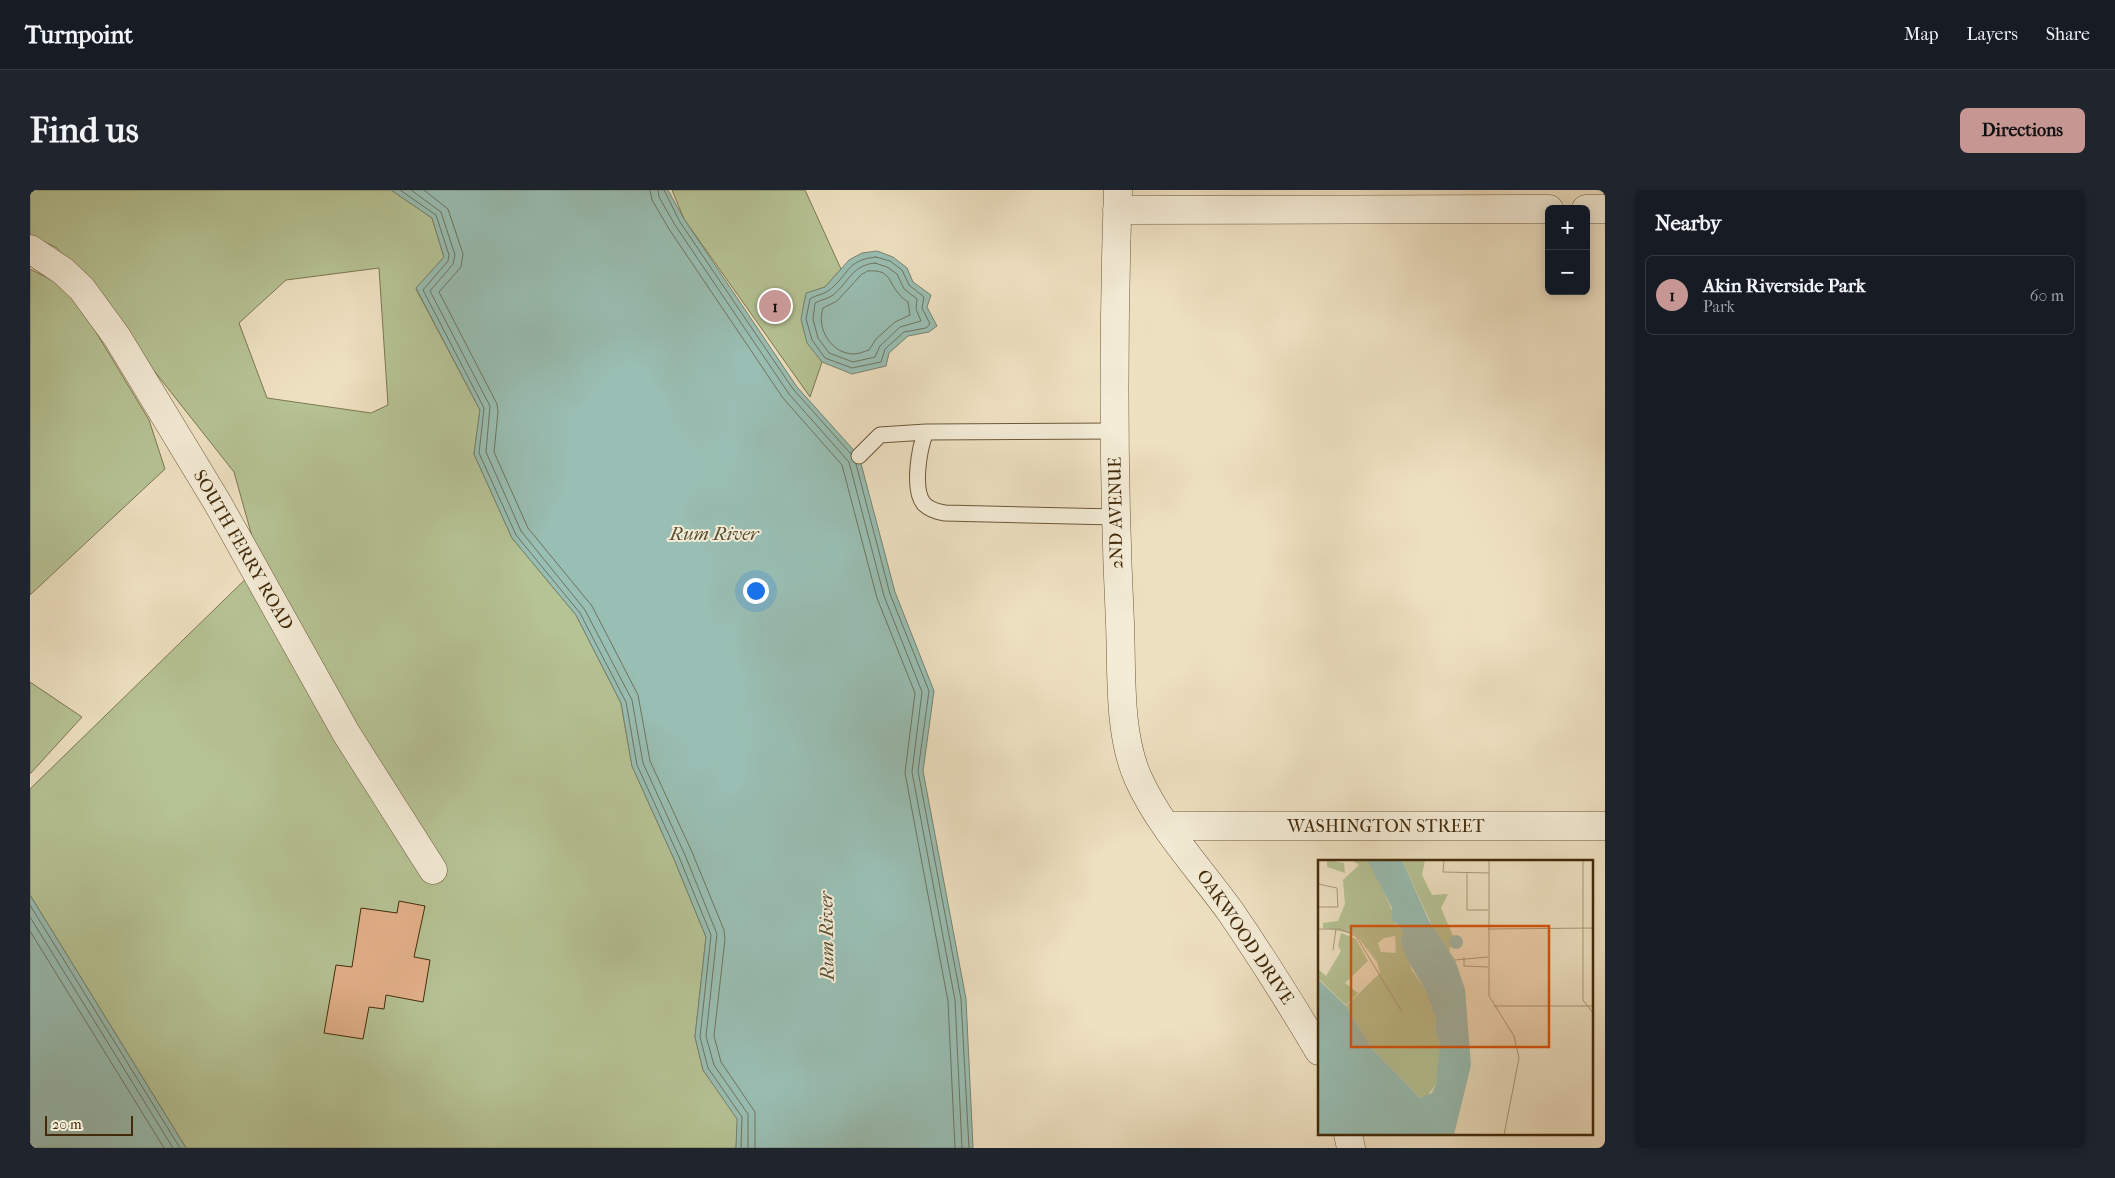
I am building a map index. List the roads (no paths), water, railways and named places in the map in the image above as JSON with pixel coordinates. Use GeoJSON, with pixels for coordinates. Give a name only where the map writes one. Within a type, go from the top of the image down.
{"type":"FeatureCollection","features":[{"type":"Feature","properties":{"kind":"street"},"geometry":{"type":"LineString","coordinates":[[1117,200],[1545,209]]}},
{"type":"Feature","properties":{"kind":"street","name":"2ND AVENUE"},"geometry":{"type":"LineString","coordinates":[[1117,200],[1114,517],[1124,714],[1128,748],[1138,778],[1166,826]]}},
{"type":"Feature","properties":{"kind":"street"},"geometry":{"type":"LineString","coordinates":[[1590,209],[1605,209]]}},
{"type":"Feature","properties":{"kind":"street","name":"SOUTH FERRY ROAD"},"geometry":{"type":"LineString","coordinates":[[30,249],[63,271],[76,283],[117,337],[217,502],[346,733],[434,870]]}},
{"type":"Feature","properties":{"kind":"street","name":"WASHINGTON STREET"},"geometry":{"type":"LineString","coordinates":[[1166,826],[1605,826]]}},
{"type":"Feature","properties":{"kind":"street","name":"OAKWOOD DRIVE"},"geometry":{"type":"LineString","coordinates":[[1166,826],[1230,912],[1318,1049]]}},
{"type":"Feature","properties":{"kind":"lane"},"geometry":{"type":"LineString","coordinates":[[859,456],[880,435],[926,432],[1116,431]]}},
{"type":"Feature","properties":{"kind":"lane"},"geometry":{"type":"LineString","coordinates":[[926,432],[919,452],[919,488],[923,503],[929,508],[946,513],[1114,517]]}},
{"type":"Feature","properties":{"kind":"water","name":"Rum River"},"geometry":{"type":"Polygon","coordinates":[[[391,190],[668,190],[684,219],[797,387],[859,456],[895,592],[934,691],[923,771],[966,999],[973,1148],[736,1148],[737,1119],[703,1070],[695,1037],[706,937],[674,859],[632,766],[621,703],[576,615],[512,538],[474,454],[480,410],[416,288],[444,257],[432,218],[391,190]]]}},
{"type":"Feature","properties":{"kind":"water"},"geometry":{"type":"Polygon","coordinates":[[[877,251],[893,257],[907,268],[913,282],[931,295],[927,307],[937,326],[929,332],[908,336],[889,353],[886,366],[852,374],[822,362],[807,343],[801,319],[806,293],[825,287],[849,260],[862,253],[877,251]]]}},
{"type":"Feature","properties":{"kind":"water"},"geometry":{"type":"Polygon","coordinates":[[[30,895],[186,1148],[30,1148],[30,895]]]}},
{"type":"Feature","properties":{"kind":"place","name":"Akin Riverside Park"},"geometry":{"type":"Point","coordinates":[775,306]}}]}
